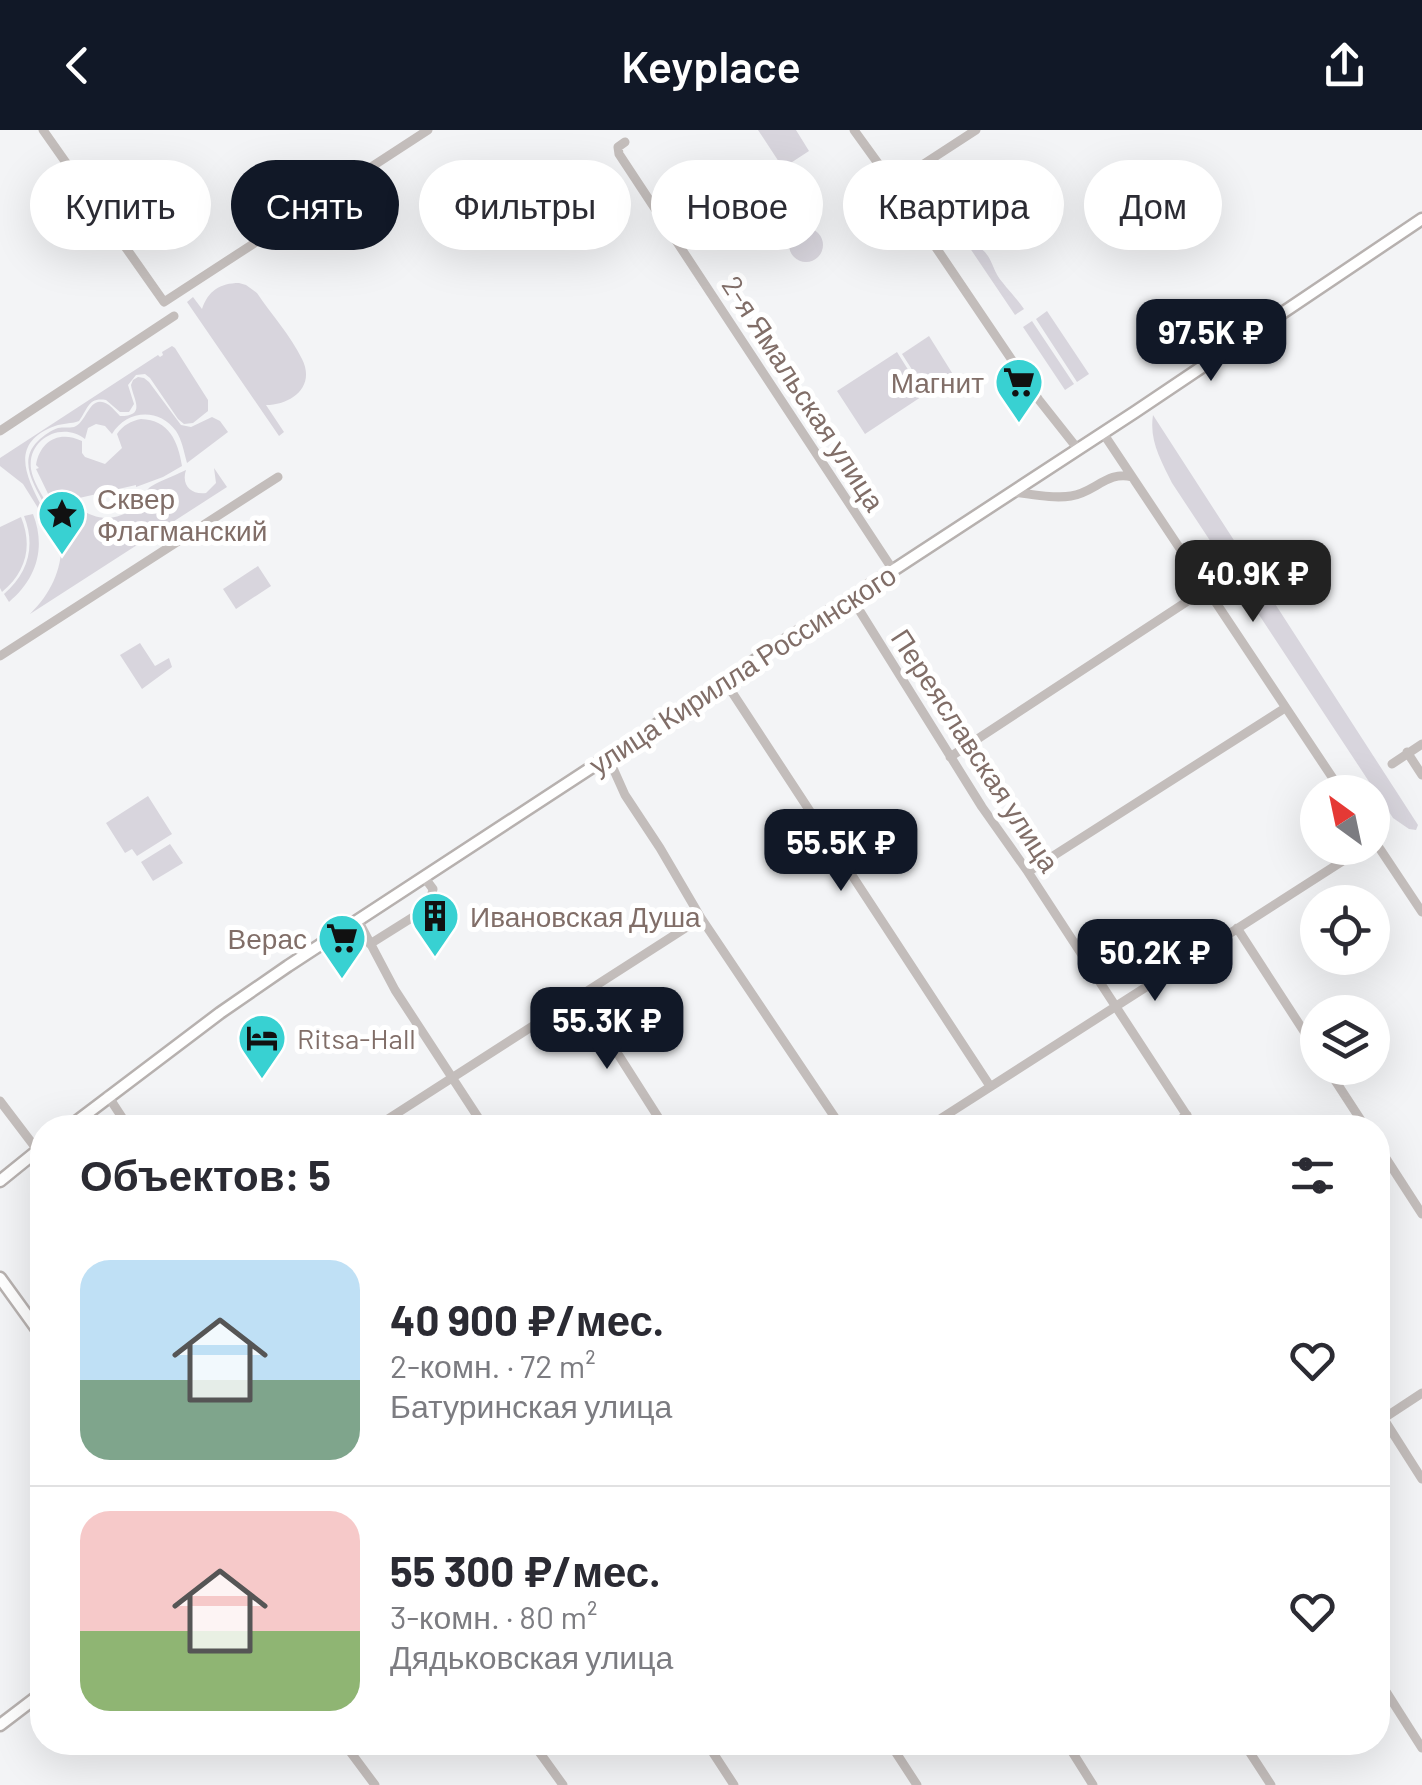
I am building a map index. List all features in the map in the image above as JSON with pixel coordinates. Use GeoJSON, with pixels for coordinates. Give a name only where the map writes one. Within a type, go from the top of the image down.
{"type":"FeatureCollection","features":[{"type":"Feature","properties":{"kind":"main road","name":"улица Кирилла Россинского"},"geometry":{"type":"LineString","coordinates":[[84,1115],[220,1012],[1422,219]]}},
{"type":"Feature","properties":{"kind":"main road"},"geometry":{"type":"LineString","coordinates":[[0,1182],[30,1157]]}},
{"type":"Feature","properties":{"kind":"main road"},"geometry":{"type":"LineString","coordinates":[[0,1278],[30,1319]]}},
{"type":"Feature","properties":{"kind":"main road"},"geometry":{"type":"LineString","coordinates":[[0,1725],[30,1703]]}},
{"type":"Feature","properties":{"kind":"street"},"geometry":{"type":"LineString","coordinates":[[43,130],[164,302],[428,130]]}},
{"type":"Feature","properties":{"kind":"street"},"geometry":{"type":"LineString","coordinates":[[854,130],[876,160]]}},
{"type":"Feature","properties":{"kind":"street"},"geometry":{"type":"LineString","coordinates":[[930,160],[976,130]]}},
{"type":"Feature","properties":{"kind":"street","name":"2-я Ямальская улица"},"geometry":{"type":"LineString","coordinates":[[625,142],[618,148],[620,154],[893,570]]}},
{"type":"Feature","properties":{"kind":"street"},"geometry":{"type":"LineString","coordinates":[[937,250],[1038,400],[1077,448]]}},
{"type":"Feature","properties":{"kind":"street"},"geometry":{"type":"LineString","coordinates":[[0,431],[174,316]]}},
{"type":"Feature","properties":{"kind":"street"},"geometry":{"type":"LineString","coordinates":[[1103,433],[1331,775]]}},
{"type":"Feature","properties":{"kind":"street"},"geometry":{"type":"LineString","coordinates":[[1010,492],[1072,496],[1112,476],[1133,478]]}},
{"type":"Feature","properties":{"kind":"street"},"geometry":{"type":"LineString","coordinates":[[0,656],[278,477]]}},
{"type":"Feature","properties":{"kind":"street"},"geometry":{"type":"LineString","coordinates":[[950,757],[1206,589]]}},
{"type":"Feature","properties":{"kind":"street","name":"Переяславская улица"},"geometry":{"type":"LineString","coordinates":[[851,597],[982,807],[1187,1114]]}},
{"type":"Feature","properties":{"kind":"street"},"geometry":{"type":"LineString","coordinates":[[724,680],[990,1086]]}},
{"type":"Feature","properties":{"kind":"street"},"geometry":{"type":"LineString","coordinates":[[1028,872],[1286,708]]}},
{"type":"Feature","properties":{"kind":"street"},"geometry":{"type":"LineString","coordinates":[[1392,764],[1422,744]]}},
{"type":"Feature","properties":{"kind":"street"},"geometry":{"type":"LineString","coordinates":[[1407,752],[1422,775]]}},
{"type":"Feature","properties":{"kind":"street"},"geometry":{"type":"LineString","coordinates":[[608,757],[625,795],[701,918],[833,1115]]}},
{"type":"Feature","properties":{"kind":"street"},"geometry":{"type":"LineString","coordinates":[[946,1115],[1336,865]]}},
{"type":"Feature","properties":{"kind":"street"},"geometry":{"type":"LineString","coordinates":[[1390,865],[1422,912]]}},
{"type":"Feature","properties":{"kind":"street"},"geometry":{"type":"LineString","coordinates":[[370,944],[429,906],[432,889],[424,877]]}},
{"type":"Feature","properties":{"kind":"street"},"geometry":{"type":"LineString","coordinates":[[394,1115],[701,918]]}},
{"type":"Feature","properties":{"kind":"street"},"geometry":{"type":"LineString","coordinates":[[358,920],[395,990],[477,1115]]}},
{"type":"Feature","properties":{"kind":"street"},"geometry":{"type":"LineString","coordinates":[[1237,928],[1300,1025]]}},
{"type":"Feature","properties":{"kind":"street"},"geometry":{"type":"LineString","coordinates":[[581,996],[657,1115]]}},
{"type":"Feature","properties":{"kind":"street"},"geometry":{"type":"LineString","coordinates":[[1338,1085],[1358,1115]]}},
{"type":"Feature","properties":{"kind":"street"},"geometry":{"type":"LineString","coordinates":[[108,1096],[120,1115]]}},
{"type":"Feature","properties":{"kind":"street"},"geometry":{"type":"LineString","coordinates":[[0,1101],[30,1137]]}},
{"type":"Feature","properties":{"kind":"street"},"geometry":{"type":"LineString","coordinates":[[1390,1165],[1422,1214]]}},
{"type":"Feature","properties":{"kind":"street"},"geometry":{"type":"LineString","coordinates":[[1390,1411],[1422,1393]]}},
{"type":"Feature","properties":{"kind":"street"},"geometry":{"type":"LineString","coordinates":[[1390,1433],[1422,1478]]}},
{"type":"Feature","properties":{"kind":"street"},"geometry":{"type":"LineString","coordinates":[[1390,1698],[1422,1748]]}},
{"type":"Feature","properties":{"kind":"street"},"geometry":{"type":"LineString","coordinates":[[353,1755],[375,1785]]}},
{"type":"Feature","properties":{"kind":"street"},"geometry":{"type":"LineString","coordinates":[[541,1755],[563,1785]]}},
{"type":"Feature","properties":{"kind":"street"},"geometry":{"type":"LineString","coordinates":[[714,1755],[734,1785]]}},
{"type":"Feature","properties":{"kind":"street"},"geometry":{"type":"LineString","coordinates":[[897,1755],[917,1785]]}},
{"type":"Feature","properties":{"kind":"street"},"geometry":{"type":"LineString","coordinates":[[1074,1755],[1093,1785]]}},
{"type":"Feature","properties":{"kind":"street"},"geometry":{"type":"LineString","coordinates":[[1251,1755],[1271,1785]]}},
{"type":"Feature","properties":{"kind":"shaded area"},"geometry":{"type":"Polygon","coordinates":[[[758,130],[796,130],[809,151],[795,160],[778,160],[758,130]]]}},
{"type":"Feature","properties":{"kind":"shaded area"},"geometry":{"type":"Polygon","coordinates":[[[822,250],[813,261],[806,262],[790,252],[822,250]]]}},
{"type":"Feature","properties":{"kind":"shaded area"},"geometry":{"type":"Polygon","coordinates":[[[971,250],[982,250],[989,257],[999,278],[1024,309],[1015,315],[971,250]]]}},
{"type":"Feature","properties":{"kind":"shaded area"},"geometry":{"type":"Polygon","coordinates":[[[239,283],[257,293],[292,342],[305,369],[306,378],[299,392],[284,402],[266,405],[284,432],[279,436],[187,302],[193,297],[202,309],[216,289],[239,283]]]}},
{"type":"Feature","properties":{"kind":"shaded area"},"geometry":{"type":"Polygon","coordinates":[[[1047,311],[1089,374],[1077,382],[1036,319],[1047,311]]]}},
{"type":"Feature","properties":{"kind":"shaded area"},"geometry":{"type":"Polygon","coordinates":[[[1032,321],[1074,384],[1065,390],[1023,327],[1032,321]]]}},
{"type":"Feature","properties":{"kind":"shaded area"},"geometry":{"type":"Polygon","coordinates":[[[929,336],[954,376],[927,393],[902,354],[929,336]]]}},
{"type":"Feature","properties":{"kind":"shaded area"},"geometry":{"type":"Polygon","coordinates":[[[172,346],[208,400],[208,411],[193,423],[184,424],[150,378],[136,375],[128,385],[134,404],[129,412],[120,412],[106,400],[95,400],[79,421],[55,426],[31,441],[25,461],[42,507],[38,508],[23,484],[0,466],[0,458],[172,346]]]}},
{"type":"Feature","properties":{"kind":"shaded area"},"geometry":{"type":"Polygon","coordinates":[[[897,352],[924,395],[865,434],[837,391],[897,352]]]}},
{"type":"Feature","properties":{"kind":"shaded area"},"geometry":{"type":"Polygon","coordinates":[[[138,377],[149,382],[181,425],[191,427],[212,417],[228,432],[187,463],[176,431],[152,415],[134,416],[112,434],[105,426],[96,424],[88,428],[85,439],[66,432],[48,436],[31,458],[32,474],[45,506],[30,474],[28,465],[32,449],[53,430],[79,424],[97,402],[109,405],[120,416],[133,413],[136,406],[131,385],[138,377]]]}},
{"type":"Feature","properties":{"kind":"shaded area"},"geometry":{"type":"Polygon","coordinates":[[[1153,415],[1386,775],[1365,775],[1172,483],[1154,442],[1153,415]]]}},
{"type":"Feature","properties":{"kind":"shaded area"},"geometry":{"type":"Polygon","coordinates":[[[141,419],[165,428],[178,448],[182,466],[136,487],[53,504],[36,469],[46,444],[58,437],[74,438],[82,441],[85,457],[105,464],[122,448],[119,431],[141,419]]]}},
{"type":"Feature","properties":{"kind":"shaded area"},"geometry":{"type":"Polygon","coordinates":[[[214,468],[227,487],[30,614],[49,591],[59,565],[61,538],[55,509],[76,505],[91,515],[117,516],[133,509],[151,486],[186,470],[188,488],[206,493],[216,483],[214,468]]]}},
{"type":"Feature","properties":{"kind":"shaded area"},"geometry":{"type":"Polygon","coordinates":[[[33,514],[39,538],[36,562],[26,583],[9,602],[4,594],[19,578],[28,559],[24,516],[33,514]]]}},
{"type":"Feature","properties":{"kind":"shaded area"},"geometry":{"type":"Polygon","coordinates":[[[21,517],[25,558],[17,576],[2,592],[0,527],[21,517]]]}},
{"type":"Feature","properties":{"kind":"shaded area"},"geometry":{"type":"Polygon","coordinates":[[[258,566],[271,586],[236,609],[223,589],[258,566]]]}},
{"type":"Feature","properties":{"kind":"shaded area"},"geometry":{"type":"Polygon","coordinates":[[[140,643],[155,666],[169,658],[172,667],[142,689],[120,655],[140,643]]]}},
{"type":"Feature","properties":{"kind":"shaded area"},"geometry":{"type":"Polygon","coordinates":[[[1390,782],[1418,825],[1416,830],[1409,829],[1393,818],[1390,782]]]}},
{"type":"Feature","properties":{"kind":"shaded area"},"geometry":{"type":"Polygon","coordinates":[[[148,796],[172,834],[137,856],[132,849],[125,853],[106,823],[148,796]]]}},
{"type":"Feature","properties":{"kind":"shaded area"},"geometry":{"type":"Polygon","coordinates":[[[170,844],[183,863],[153,881],[141,862],[170,844]]]}},
{"type":"Feature","properties":{"kind":"place","name":"Магнит"},"geometry":{"type":"Point","coordinates":[1019,424]}},
{"type":"Feature","properties":{"kind":"place","name":"Сквер Флагманский"},"geometry":{"type":"Point","coordinates":[62,556]}},
{"type":"Feature","properties":{"kind":"place","name":"Ивановская Душа"},"geometry":{"type":"Point","coordinates":[435,958]}},
{"type":"Feature","properties":{"kind":"place","name":"Верас"},"geometry":{"type":"Point","coordinates":[342,980]}},
{"type":"Feature","properties":{"kind":"place","name":"Ritsa-Hall"},"geometry":{"type":"Point","coordinates":[262,1080]}}]}
